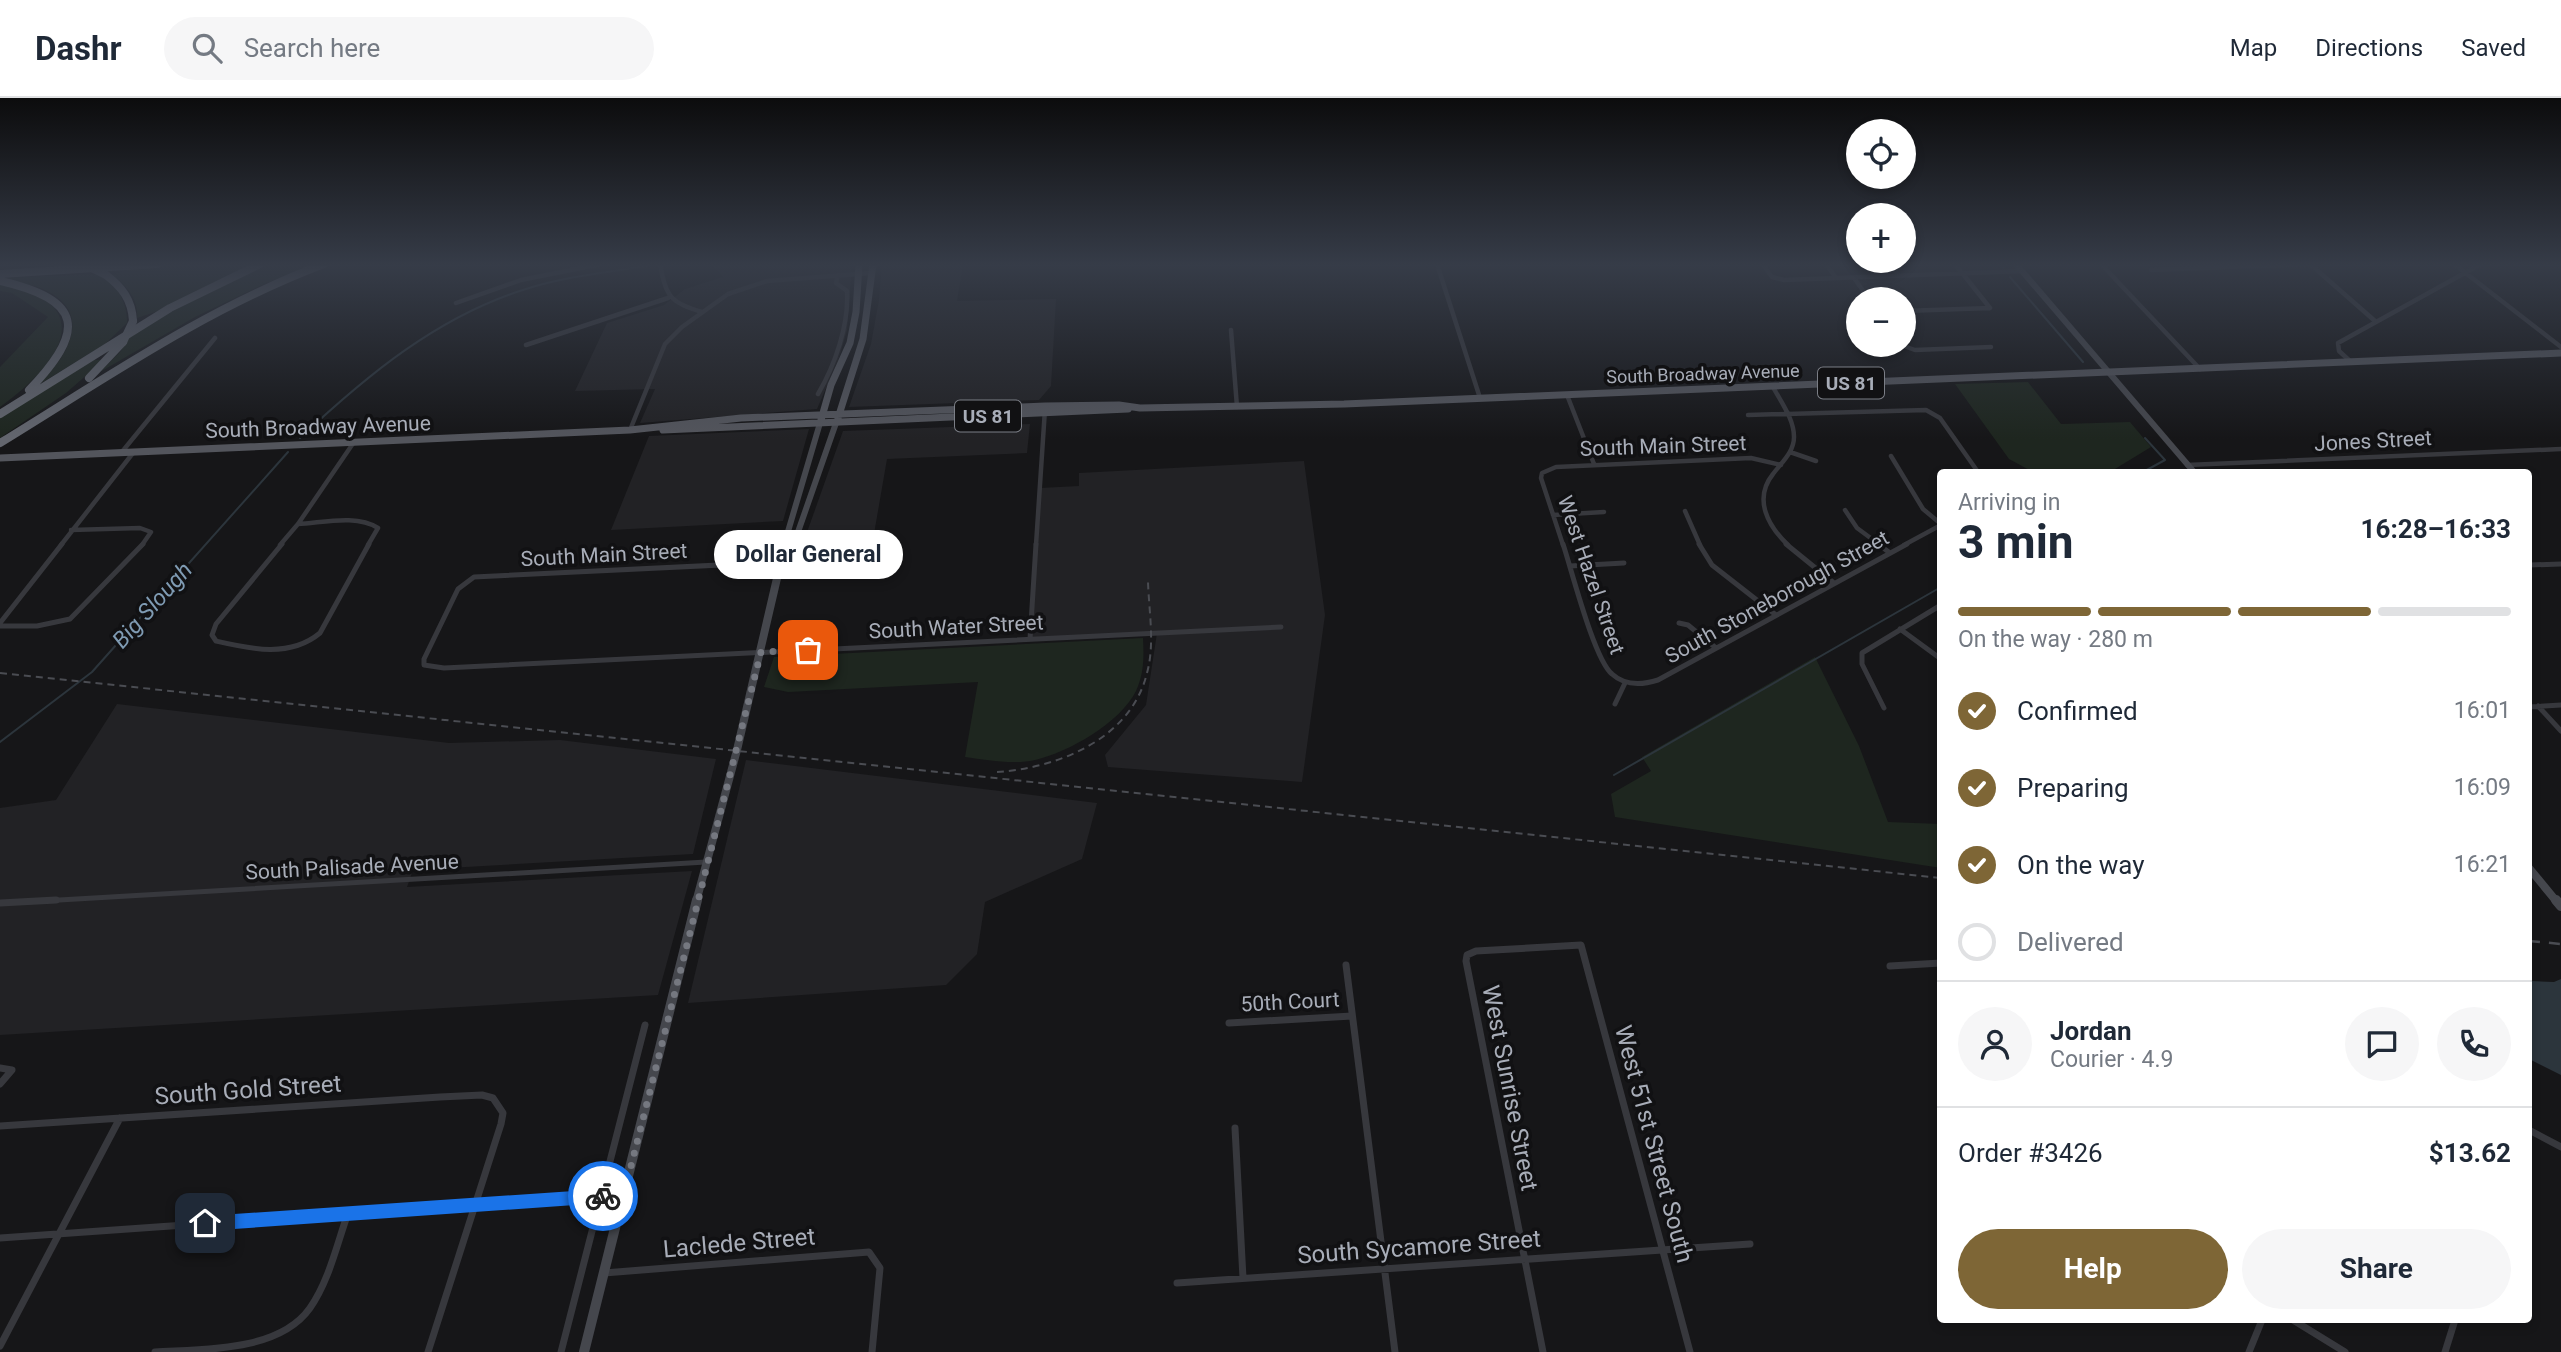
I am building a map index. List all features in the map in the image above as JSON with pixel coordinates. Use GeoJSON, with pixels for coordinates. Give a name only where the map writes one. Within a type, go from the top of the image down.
{"type":"FeatureCollection","features":[{"type":"Feature","properties":{"kind":"highway"},"geometry":{"type":"LineString","coordinates":[[0,413],[30,390],[54,364],[68,338],[69,323]]}},
{"type":"Feature","properties":{"kind":"highway"},"geometry":{"type":"LineString","coordinates":[[20,431],[97,372],[123,342],[132,323]]}},
{"type":"Feature","properties":{"kind":"highway"},"geometry":{"type":"LineString","coordinates":[[0,413],[146,323]]}},
{"type":"Feature","properties":{"kind":"highway"},"geometry":{"type":"LineString","coordinates":[[0,443],[191,323]]}},
{"type":"Feature","properties":{"kind":"main road"},"geometry":{"type":"LineString","coordinates":[[821,420],[831,384],[850,343],[854,323]]}},
{"type":"Feature","properties":{"kind":"main road"},"geometry":{"type":"LineString","coordinates":[[861,323],[858,335],[863,339]]}},
{"type":"Feature","properties":{"kind":"main road"},"geometry":{"type":"LineString","coordinates":[[837,419],[863,339],[865,323]]}},
{"type":"Feature","properties":{"kind":"main road"},"geometry":{"type":"LineString","coordinates":[[850,343],[857,345],[850,366],[852,373]]}},
{"type":"Feature","properties":{"kind":"main road","name":"South Broadway Avenue"},"geometry":{"type":"LineString","coordinates":[[0,458],[1045,410],[1115,411],[1140,408],[1567,395],[2561,353]]}},
{"type":"Feature","properties":{"kind":"street"},"geometry":{"type":"LineString","coordinates":[[526,345],[595,323]]}},
{"type":"Feature","properties":{"kind":"street"},"geometry":{"type":"LineString","coordinates":[[634,430],[665,344],[690,323]]}},
{"type":"Feature","properties":{"kind":"street"},"geometry":{"type":"LineString","coordinates":[[818,394],[838,343],[843,323]]}},
{"type":"Feature","properties":{"kind":"street"},"geometry":{"type":"LineString","coordinates":[[1456,323],[1480,398]]}},
{"type":"Feature","properties":{"kind":"street"},"geometry":{"type":"LineString","coordinates":[[2067,323],[2190,469]]}},
{"type":"Feature","properties":{"kind":"street"},"geometry":{"type":"LineString","coordinates":[[2156,323],[2200,369]]}},
{"type":"Feature","properties":{"kind":"street"},"geometry":{"type":"LineString","coordinates":[[2350,361],[2339,351],[2338,343],[2372,323]]}},
{"type":"Feature","properties":{"kind":"street"},"geometry":{"type":"LineString","coordinates":[[2530,323],[2561,347]]}},
{"type":"Feature","properties":{"kind":"street"},"geometry":{"type":"LineString","coordinates":[[1231,330],[1237,407]]}},
{"type":"Feature","properties":{"kind":"street"},"geometry":{"type":"LineString","coordinates":[[121,453],[215,338]]}},
{"type":"Feature","properties":{"kind":"street"},"geometry":{"type":"LineString","coordinates":[[838,343],[850,343]]}},
{"type":"Feature","properties":{"kind":"street"},"geometry":{"type":"LineString","coordinates":[[1916,349],[1991,347]]}},
{"type":"Feature","properties":{"kind":"street"},"geometry":{"type":"LineString","coordinates":[[1773,387],[1794,433],[1790,452],[1764,489],[1762,502],[1787,547],[1834,583]]}},
{"type":"Feature","properties":{"kind":"street"},"geometry":{"type":"LineString","coordinates":[[1567,395],[1594,464]]}},
{"type":"Feature","properties":{"kind":"street"},"geometry":{"type":"LineString","coordinates":[[1030,639],[1045,410]]}},
{"type":"Feature","properties":{"kind":"street"},"geometry":{"type":"LineString","coordinates":[[1748,415],[1927,411],[1940,418],[1976,469]]}},
{"type":"Feature","properties":{"kind":"street"},"geometry":{"type":"LineString","coordinates":[[782,562],[798,532],[837,419]]}},
{"type":"Feature","properties":{"kind":"street"},"geometry":{"type":"LineString","coordinates":[[584,1352],[761,652],[792,513],[821,420]]}},
{"type":"Feature","properties":{"kind":"street"},"geometry":{"type":"LineString","coordinates":[[298,524],[361,522],[377,526],[376,535],[315,639],[288,649],[216,641],[212,631],[298,524],[354,442]]}},
{"type":"Feature","properties":{"kind":"street","name":"Jones Street"},"geometry":{"type":"LineString","coordinates":[[2187,465],[2561,449]]}},
{"type":"Feature","properties":{"kind":"street"},"geometry":{"type":"LineString","coordinates":[[1790,452],[1816,461]]}},
{"type":"Feature","properties":{"kind":"street"},"geometry":{"type":"LineString","coordinates":[[0,624],[133,453]]}},
{"type":"Feature","properties":{"kind":"street"},"geometry":{"type":"LineString","coordinates":[[1891,456],[1923,509],[1937,521]]}},
{"type":"Feature","properties":{"kind":"street","name":"South Main Street"},"geometry":{"type":"LineString","coordinates":[[1546,470],[1594,464],[1755,458],[1781,465]]}},
{"type":"Feature","properties":{"kind":"street","name":"West Hazel Street"},"geometry":{"type":"LineString","coordinates":[[1546,470],[1541,478],[1602,661],[1610,674],[1625,683]]}},
{"type":"Feature","properties":{"kind":"street"},"geometry":{"type":"LineString","coordinates":[[1845,510],[1857,528],[1890,553]]}},
{"type":"Feature","properties":{"kind":"street"},"geometry":{"type":"LineString","coordinates":[[1685,511],[1708,561],[1776,615]]}},
{"type":"Feature","properties":{"kind":"street"},"geometry":{"type":"LineString","coordinates":[[1553,515],[1604,512]]}},
{"type":"Feature","properties":{"kind":"street","name":"South Stoneborough Street"},"geometry":{"type":"LineString","coordinates":[[1625,683],[1646,684],[1658,680],[1937,527]]}},
{"type":"Feature","properties":{"kind":"street"},"geometry":{"type":"LineString","coordinates":[[0,624],[37,626],[70,619],[151,532],[147,528],[71,530]]}},
{"type":"Feature","properties":{"kind":"street","name":"South Main Street"},"geometry":{"type":"LineString","coordinates":[[424,665],[424,659],[458,589],[469,579],[782,562]]}},
{"type":"Feature","properties":{"kind":"street"},"geometry":{"type":"LineString","coordinates":[[1570,566],[1624,563]]}},
{"type":"Feature","properties":{"kind":"street"},"geometry":{"type":"LineString","coordinates":[[2532,565],[2561,564]]}},
{"type":"Feature","properties":{"kind":"street"},"geometry":{"type":"LineString","coordinates":[[1884,708],[1865,673],[1861,656],[1864,651],[1937,607]]}},
{"type":"Feature","properties":{"kind":"street"},"geometry":{"type":"LineString","coordinates":[[1679,623],[1688,625],[1716,648]]}},
{"type":"Feature","properties":{"kind":"street","name":"South Water Street"},"geometry":{"type":"LineString","coordinates":[[424,665],[444,668],[1281,627]]}},
{"type":"Feature","properties":{"kind":"street"},"geometry":{"type":"LineString","coordinates":[[1900,629],[1937,656]]}},
{"type":"Feature","properties":{"kind":"street"},"geometry":{"type":"LineString","coordinates":[[1615,704],[1625,683]]}},
{"type":"Feature","properties":{"kind":"street"},"geometry":{"type":"LineString","coordinates":[[2532,706],[2561,705]]}},
{"type":"Feature","properties":{"kind":"street"},"geometry":{"type":"LineString","coordinates":[[2538,706],[2561,731]]}},
{"type":"Feature","properties":{"kind":"street","name":"South Palisade Avenue"},"geometry":{"type":"LineString","coordinates":[[0,903],[706,862]]}},
{"type":"Feature","properties":{"kind":"street"},"geometry":{"type":"LineString","coordinates":[[2532,872],[2561,906]]}},
{"type":"Feature","properties":{"kind":"street","name":"West Sunrise Street"},"geometry":{"type":"LineString","coordinates":[[1543,1352],[1466,961],[1467,955],[1476,951],[1581,945]]}},
{"type":"Feature","properties":{"kind":"street","name":"West 51st Street South"},"geometry":{"type":"LineString","coordinates":[[1581,945],[1690,1352]]}},
{"type":"Feature","properties":{"kind":"street"},"geometry":{"type":"LineString","coordinates":[[1890,966],[1937,963]]}},
{"type":"Feature","properties":{"kind":"street"},"geometry":{"type":"LineString","coordinates":[[1346,965],[1395,1352]]}},
{"type":"Feature","properties":{"kind":"street","name":"50th Court"},"geometry":{"type":"LineString","coordinates":[[1229,1023],[1352,1016]]}},
{"type":"Feature","properties":{"kind":"street"},"geometry":{"type":"LineString","coordinates":[[561,1352],[645,1025]]}},
{"type":"Feature","properties":{"kind":"street"},"geometry":{"type":"LineString","coordinates":[[0,1068],[12,1070],[0,1084]]}},
{"type":"Feature","properties":{"kind":"street","name":"South Gold Street"},"geometry":{"type":"LineString","coordinates":[[0,1126],[475,1095],[497,1100],[503,1113],[476,1205]]}},
{"type":"Feature","properties":{"kind":"street"},"geometry":{"type":"LineString","coordinates":[[0,1346],[120,1118]]}},
{"type":"Feature","properties":{"kind":"street"},"geometry":{"type":"LineString","coordinates":[[1235,1128],[1243,1278]]}},
{"type":"Feature","properties":{"kind":"street"},"geometry":{"type":"LineString","coordinates":[[2532,1132],[2561,1147]]}},
{"type":"Feature","properties":{"kind":"street"},"geometry":{"type":"LineString","coordinates":[[0,1238],[624,1194]]}},
{"type":"Feature","properties":{"kind":"street"},"geometry":{"type":"LineString","coordinates":[[428,1352],[476,1205]]}},
{"type":"Feature","properties":{"kind":"street"},"geometry":{"type":"LineString","coordinates":[[155,1352],[265,1343],[289,1332],[311,1308],[348,1213]]}},
{"type":"Feature","properties":{"kind":"street","name":"South Sycamore Street"},"geometry":{"type":"LineString","coordinates":[[1177,1283],[1750,1244]]}},
{"type":"Feature","properties":{"kind":"street","name":"Laclede Street"},"geometry":{"type":"LineString","coordinates":[[604,1273],[869,1252],[880,1268],[872,1352]]}},
{"type":"Feature","properties":{"kind":"street"},"geometry":{"type":"LineString","coordinates":[[2249,1352],[2261,1323]]}},
{"type":"Feature","properties":{"kind":"street"},"geometry":{"type":"LineString","coordinates":[[2298,1323],[2345,1352]]}},
{"type":"Feature","properties":{"kind":"street"},"geometry":{"type":"LineString","coordinates":[[2445,1352],[2454,1323]]}},
{"type":"Feature","properties":{"kind":"shaded area"},"geometry":{"type":"Polygon","coordinates":[[[43,323],[61,323],[61,337],[53,355],[39,373],[0,407],[0,367],[43,323]]]}},
{"type":"Feature","properties":{"kind":"shaded area"},"geometry":{"type":"Polygon","coordinates":[[[72,323],[127,323],[105,344],[35,387],[56,365],[64,352],[72,323]]]}},
{"type":"Feature","properties":{"kind":"shaded area"},"geometry":{"type":"Polygon","coordinates":[[[152,323],[185,323],[100,372],[120,352],[132,334],[152,323]]]}},
{"type":"Feature","properties":{"kind":"shaded area"},"geometry":{"type":"Polygon","coordinates":[[[607,323],[848,323],[839,358],[817,409],[640,423],[655,389],[575,391],[607,323]]]}},
{"type":"Feature","properties":{"kind":"shaded area"},"geometry":{"type":"Polygon","coordinates":[[[875,323],[1055,323],[1051,386],[1039,400],[849,407],[871,344],[875,323]]]}},
{"type":"Feature","properties":{"kind":"shaded area"},"geometry":{"type":"Polygon","coordinates":[[[92,360],[104,360],[66,393],[0,438],[0,416],[92,360]]]}},
{"type":"Feature","properties":{"kind":"shaded area"},"geometry":{"type":"Polygon","coordinates":[[[2028,382],[2061,424],[2130,422],[2151,447],[2115,469],[2027,469],[2009,459],[1955,384],[2028,382]]]}},
{"type":"Feature","properties":{"kind":"shaded area"},"geometry":{"type":"Polygon","coordinates":[[[1030,424],[1027,453],[887,459],[874,534],[806,535],[843,431],[1030,424]]]}},
{"type":"Feature","properties":{"kind":"shaded area"},"geometry":{"type":"Polygon","coordinates":[[[809,429],[783,521],[611,530],[649,436],[809,429]]]}},
{"type":"Feature","properties":{"kind":"shaded area"},"geometry":{"type":"Polygon","coordinates":[[[1304,461],[1325,615],[1302,782],[1108,767],[1105,755],[1146,705],[1157,633],[1030,639],[1040,488],[1079,486],[1079,473],[1304,461]]]}},
{"type":"Feature","properties":{"kind":"shaded area"},"geometry":{"type":"Polygon","coordinates":[[[1143,638],[1141,678],[1128,703],[1106,725],[1078,743],[1035,760],[1000,762],[965,757],[978,682],[788,692],[764,687],[774,657],[1143,638]]]}},
{"type":"Feature","properties":{"kind":"shaded area"},"geometry":{"type":"Polygon","coordinates":[[[1815,657],[1859,746],[1888,822],[1937,824],[1937,867],[1615,817],[1611,794],[1651,771],[1642,757],[1815,657]]]}},
{"type":"Feature","properties":{"kind":"shaded area"},"geometry":{"type":"Polygon","coordinates":[[[117,704],[449,743],[560,740],[716,759],[693,854],[413,870],[407,887],[692,871],[658,995],[0,1035],[0,808],[56,800],[117,704]]]}},
{"type":"Feature","properties":{"kind":"shaded area"},"geometry":{"type":"Polygon","coordinates":[[[746,760],[1097,803],[1082,859],[985,902],[977,954],[946,985],[688,1003],[746,760]]]}},
{"type":"Feature","properties":{"kind":"shaded area"},"geometry":{"type":"Polygon","coordinates":[[[2561,979],[2561,1075],[2532,1060],[2532,981],[2554,982],[2561,979]]]}},
{"type":"Feature","properties":{"kind":"waterway","name":"Big Slough"},"geometry":{"type":"LineString","coordinates":[[300,438],[377,371],[450,323]]}},
{"type":"Feature","properties":{"kind":"waterway"},"geometry":{"type":"LineString","coordinates":[[2049,323],[2083,362]]}},
{"type":"Feature","properties":{"kind":"waterway"},"geometry":{"type":"LineString","coordinates":[[2145,438],[2165,460],[2148,469]]}},
{"type":"Feature","properties":{"kind":"waterway","name":"Big Slough"},"geometry":{"type":"LineString","coordinates":[[0,742],[92,672],[288,452]]}},
{"type":"Feature","properties":{"kind":"waterway"},"geometry":{"type":"LineString","coordinates":[[1614,775],[1937,589]]}},
{"type":"Feature","properties":{"kind":"railway"},"geometry":{"type":"LineString","coordinates":[[997,772],[1044,764],[1067,756],[1089,746],[1125,716],[1138,696],[1149,662],[1151,639],[1148,582]]}},
{"type":"Feature","properties":{"kind":"railway"},"geometry":{"type":"LineString","coordinates":[[0,673],[1937,878]]}},
{"type":"Feature","properties":{"kind":"railway"},"geometry":{"type":"LineString","coordinates":[[2532,941],[2561,944]]}},
{"type":"Feature","properties":{"kind":"way so far"},"geometry":{"type":"LineString","coordinates":[[603,1196],[624,1194],[761,652],[808,650]]}},
{"type":"Feature","properties":{"kind":"place","name":"Dollar General"},"geometry":{"type":"Point","coordinates":[808,650]}},
{"type":"Feature","properties":{"kind":"route"},"geometry":{"type":"LineString","coordinates":[[205,1223],[603,1196]]}}]}
